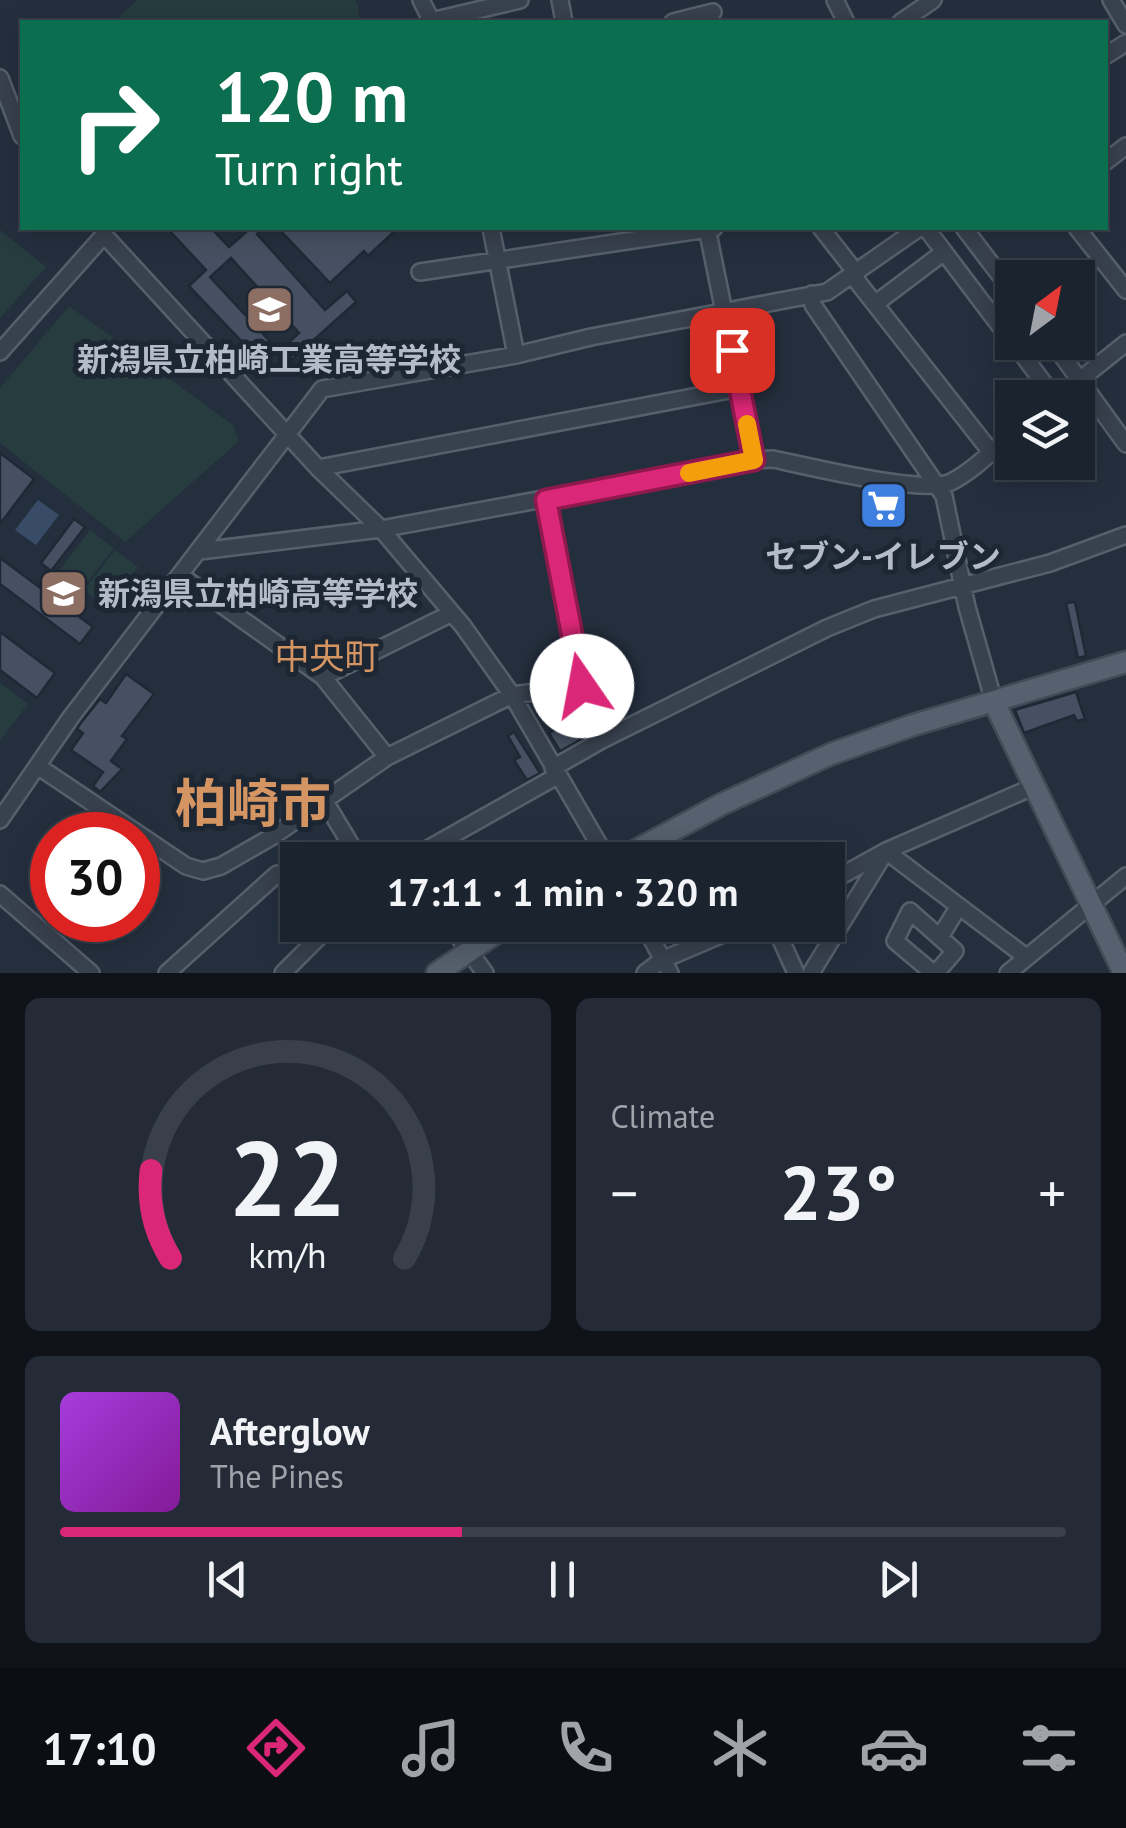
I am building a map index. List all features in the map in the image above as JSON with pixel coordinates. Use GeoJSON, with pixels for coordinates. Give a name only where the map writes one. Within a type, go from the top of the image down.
{"type":"FeatureCollection","features":[{"type":"Feature","properties":{"kind":"main road"},"geometry":{"type":"LineString","coordinates":[[651,842],[722,804],[831,754],[913,725],[1126,662]]}},
{"type":"Feature","properties":{"kind":"main road"},"geometry":{"type":"LineString","coordinates":[[994,702],[1092,906],[1119,940],[1124,973]]}},
{"type":"Feature","properties":{"kind":"main road"},"geometry":{"type":"LineString","coordinates":[[437,973],[482,942]]}},
{"type":"Feature","properties":{"kind":"street"},"geometry":{"type":"LineString","coordinates":[[440,20],[520,0]]}},
{"type":"Feature","properties":{"kind":"street"},"geometry":{"type":"LineString","coordinates":[[910,20],[934,0]]}},
{"type":"Feature","properties":{"kind":"street"},"geometry":{"type":"LineString","coordinates":[[1111,0],[1126,25]]}},
{"type":"Feature","properties":{"kind":"street"},"geometry":{"type":"LineString","coordinates":[[680,20],[713,11]]}},
{"type":"Feature","properties":{"kind":"street"},"geometry":{"type":"LineString","coordinates":[[0,78],[20,131]]}},
{"type":"Feature","properties":{"kind":"street"},"geometry":{"type":"LineString","coordinates":[[491,230],[516,355]]}},
{"type":"Feature","properties":{"kind":"street"},"geometry":{"type":"LineString","coordinates":[[420,272],[695,230]]}},
{"type":"Feature","properties":{"kind":"street"},"geometry":{"type":"LineString","coordinates":[[709,230],[754,460]]}},
{"type":"Feature","properties":{"kind":"street"},"geometry":{"type":"LineString","coordinates":[[822,230],[990,452]]}},
{"type":"Feature","properties":{"kind":"street"},"geometry":{"type":"LineString","coordinates":[[0,820],[70,717],[322,389],[516,355],[828,292],[919,230]]}},
{"type":"Feature","properties":{"kind":"street"},"geometry":{"type":"LineString","coordinates":[[924,230],[995,319]]}},
{"type":"Feature","properties":{"kind":"street"},"geometry":{"type":"LineString","coordinates":[[966,230],[995,269]]}},
{"type":"Feature","properties":{"kind":"street"},"geometry":{"type":"LineString","coordinates":[[1079,230],[1126,290]]}},
{"type":"Feature","properties":{"kind":"street"},"geometry":{"type":"LineString","coordinates":[[0,352],[100,231],[318,468],[381,529],[452,613],[512,695],[597,842]]}},
{"type":"Feature","properties":{"kind":"street"},"geometry":{"type":"LineString","coordinates":[[875,304],[944,252]]}},
{"type":"Feature","properties":{"kind":"street"},"geometry":{"type":"LineString","coordinates":[[812,294],[812,305],[944,496],[962,584],[994,702]]}},
{"type":"Feature","properties":{"kind":"street"},"geometry":{"type":"LineString","coordinates":[[1065,360],[1080,380],[1126,343]]}},
{"type":"Feature","properties":{"kind":"street"},"geometry":{"type":"LineString","coordinates":[[1027,360],[1042,380]]}},
{"type":"Feature","properties":{"kind":"street"},"geometry":{"type":"LineString","coordinates":[[318,468],[740,388]]}},
{"type":"Feature","properties":{"kind":"street"},"geometry":{"type":"LineString","coordinates":[[1095,401],[1126,444]]}},
{"type":"Feature","properties":{"kind":"street"},"geometry":{"type":"LineString","coordinates":[[200,551],[381,529],[754,460],[774,459],[939,486],[963,475],[995,448]]}},
{"type":"Feature","properties":{"kind":"street"},"geometry":{"type":"LineString","coordinates":[[39,766],[186,866],[203,871],[221,866],[273,836],[387,758],[512,695],[582,686],[546,500]]}},
{"type":"Feature","properties":{"kind":"street"},"geometry":{"type":"LineString","coordinates":[[438,842],[602,740],[827,628],[864,612],[1050,562],[1126,536]]}},
{"type":"Feature","properties":{"kind":"street"},"geometry":{"type":"LineString","coordinates":[[180,575],[323,676],[387,758]]}},
{"type":"Feature","properties":{"kind":"street"},"geometry":{"type":"LineString","coordinates":[[323,676],[452,613]]}},
{"type":"Feature","properties":{"kind":"street"},"geometry":{"type":"LineString","coordinates":[[845,874],[886,851],[1034,786]]}},
{"type":"Feature","properties":{"kind":"street"},"geometry":{"type":"LineString","coordinates":[[324,800],[349,842]]}},
{"type":"Feature","properties":{"kind":"street"},"geometry":{"type":"LineString","coordinates":[[886,851],[1026,957]]}},
{"type":"Feature","properties":{"kind":"street"},"geometry":{"type":"LineString","coordinates":[[811,973],[886,851]]}},
{"type":"Feature","properties":{"kind":"street"},"geometry":{"type":"LineString","coordinates":[[167,973],[277,874]]}},
{"type":"Feature","properties":{"kind":"street"},"geometry":{"type":"LineString","coordinates":[[1008,973],[1126,876]]}},
{"type":"Feature","properties":{"kind":"street"},"geometry":{"type":"LineString","coordinates":[[0,894],[91,973]]}},
{"type":"Feature","properties":{"kind":"street"},"geometry":{"type":"LineString","coordinates":[[940,937],[959,906]]}},
{"type":"Feature","properties":{"kind":"street"},"geometry":{"type":"LineString","coordinates":[[910,911],[940,937],[955,951],[935,973],[895,941],[910,911]]}},
{"type":"Feature","properties":{"kind":"street"},"geometry":{"type":"LineString","coordinates":[[282,973],[314,942]]}},
{"type":"Feature","properties":{"kind":"street"},"geometry":{"type":"LineString","coordinates":[[462,942],[485,973]]}},
{"type":"Feature","properties":{"kind":"street"},"geometry":{"type":"LineString","coordinates":[[653,942],[666,966]]}},
{"type":"Feature","properties":{"kind":"street"},"geometry":{"type":"LineString","coordinates":[[646,973],[712,942]]}},
{"type":"Feature","properties":{"kind":"street"},"geometry":{"type":"LineString","coordinates":[[782,942],[796,973]]}},
{"type":"Feature","properties":{"kind":"green space"},"geometry":{"type":"Polygon","coordinates":[[[137,0],[355,0],[360,20],[118,20],[137,0]]]}},
{"type":"Feature","properties":{"kind":"green space"},"geometry":{"type":"Polygon","coordinates":[[[0,230],[46,267],[0,318],[0,230]]]}},
{"type":"Feature","properties":{"kind":"green space"},"geometry":{"type":"Polygon","coordinates":[[[69,306],[233,425],[239,441],[125,542],[0,443],[0,388],[69,306]]]}},
{"type":"Feature","properties":{"kind":"green space"},"geometry":{"type":"Polygon","coordinates":[[[90,530],[114,548],[82,589],[59,571],[90,530]]]}},
{"type":"Feature","properties":{"kind":"green space"},"geometry":{"type":"Polygon","coordinates":[[[115,550],[138,567],[107,608],[84,590],[115,550]]]}},
{"type":"Feature","properties":{"kind":"green space"},"geometry":{"type":"Polygon","coordinates":[[[0,683],[28,704],[0,741],[0,683]]]}},
{"type":"Feature","properties":{"kind":"water"},"geometry":{"type":"Polygon","coordinates":[[[38,500],[59,515],[36,545],[15,530],[38,500]]]}},
{"type":"Feature","properties":{"kind":"building"},"geometry":{"type":"Polygon","coordinates":[[[169,230],[213,230],[229,247],[244,230],[262,230],[257,234],[325,310],[347,291],[356,302],[287,364],[277,353],[299,333],[231,258],[210,277],[277,349],[262,363],[189,286],[206,270],[169,230]]]}},
{"type":"Feature","properties":{"kind":"building"},"geometry":{"type":"Polygon","coordinates":[[[280,230],[396,230],[368,256],[364,251],[330,283],[280,230]]]}},
{"type":"Feature","properties":{"kind":"building"},"geometry":{"type":"Polygon","coordinates":[[[0,453],[34,479],[0,524],[0,453]]]}},
{"type":"Feature","properties":{"kind":"building"},"geometry":{"type":"Polygon","coordinates":[[[74,519],[85,527],[51,571],[41,563],[74,519]]]}},
{"type":"Feature","properties":{"kind":"building"},"geometry":{"type":"Polygon","coordinates":[[[0,558],[93,627],[80,644],[0,584],[0,558]]]}},
{"type":"Feature","properties":{"kind":"building"},"geometry":{"type":"Polygon","coordinates":[[[1075,602],[1086,656],[1078,658],[1066,603],[1075,602]]]}},
{"type":"Feature","properties":{"kind":"building"},"geometry":{"type":"Polygon","coordinates":[[[0,632],[55,673],[37,698],[0,670],[0,632]]]}},
{"type":"Feature","properties":{"kind":"building"},"geometry":{"type":"Polygon","coordinates":[[[126,674],[154,694],[122,736],[127,739],[111,761],[122,769],[100,792],[93,786],[103,772],[71,750],[83,733],[77,729],[80,724],[100,699],[106,703],[126,674]]]}},
{"type":"Feature","properties":{"kind":"building"},"geometry":{"type":"Polygon","coordinates":[[[1076,692],[1085,719],[1077,721],[1074,715],[1024,733],[1015,710],[1076,692]]]}},
{"type":"Feature","properties":{"kind":"building"},"geometry":{"type":"Polygon","coordinates":[[[570,722],[580,740],[560,751],[549,733],[570,722]]]}},
{"type":"Feature","properties":{"kind":"building"},"geometry":{"type":"Polygon","coordinates":[[[514,732],[540,773],[527,780],[514,760],[520,757],[508,736],[514,732]]]}},
{"type":"Feature","properties":{"kind":"slow traffic"},"geometry":{"type":"LineString","coordinates":[[689,473],[754,460],[747,424]]}},
{"type":"Feature","properties":{"kind":"place","name":"新潟県立柏崎工業高等学校"},"geometry":{"type":"Point","coordinates":[269,309]}},
{"type":"Feature","properties":{"kind":"place","name":"セブン-イレブン"},"geometry":{"type":"Point","coordinates":[883,506]}},
{"type":"Feature","properties":{"kind":"place","name":"新潟県立柏崎高等学校"},"geometry":{"type":"Point","coordinates":[63,593]}},
{"type":"Feature","properties":{"kind":"district","name":"中央町"},"geometry":{"type":"Point","coordinates":[327,656]}},
{"type":"Feature","properties":{"kind":"district","name":"柏崎市"},"geometry":{"type":"Point","coordinates":[253,802]}},
{"type":"Feature","properties":{"kind":"route"},"geometry":{"type":"LineString","coordinates":[[582,686],[546,500],[754,460],[732,350]]}}]}
